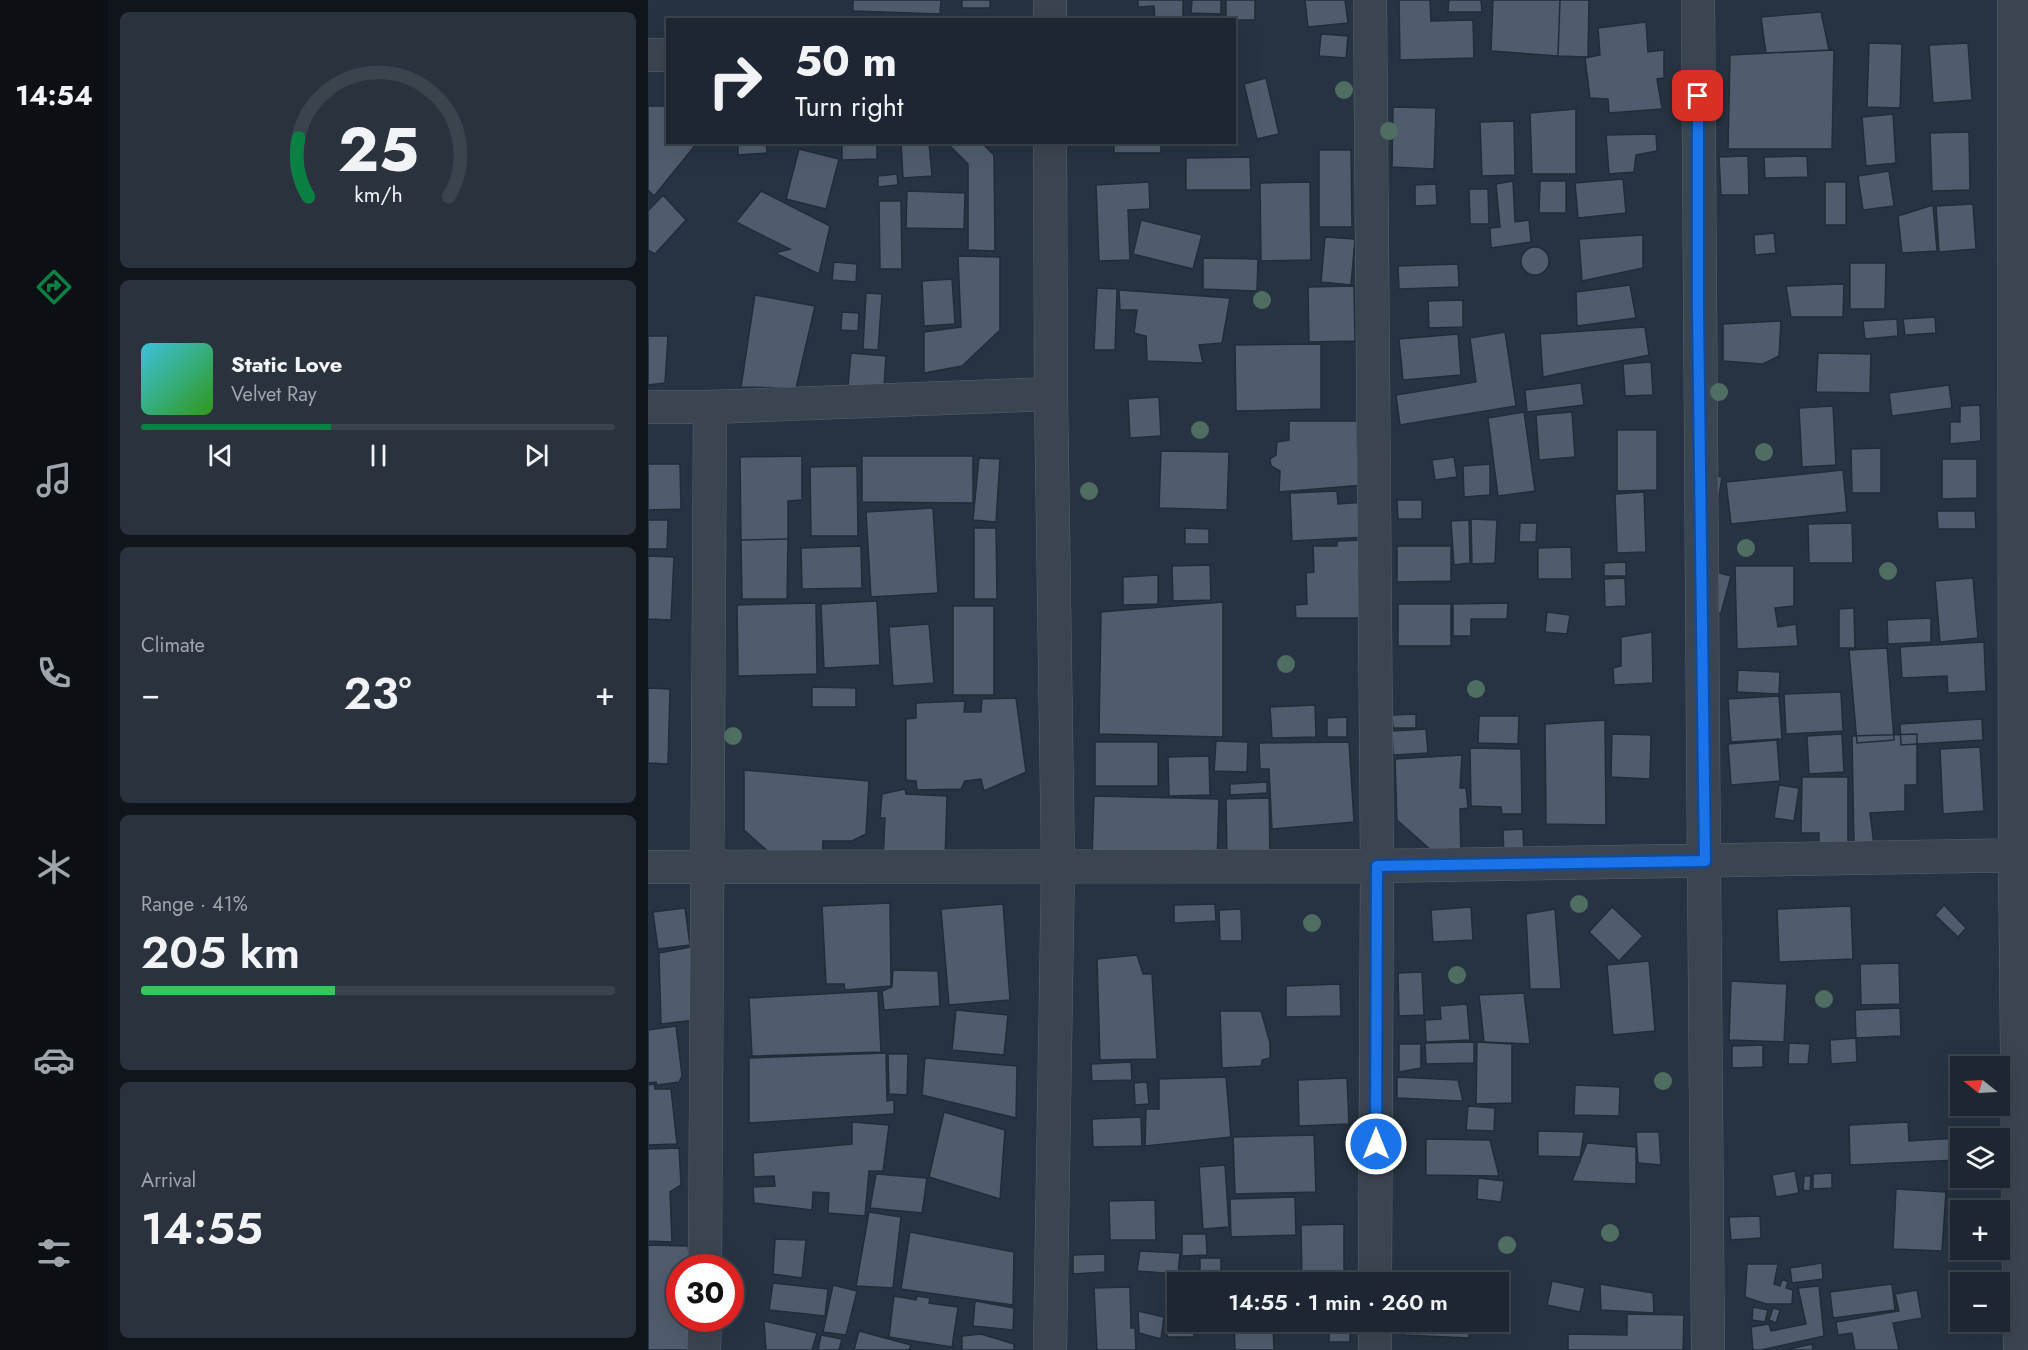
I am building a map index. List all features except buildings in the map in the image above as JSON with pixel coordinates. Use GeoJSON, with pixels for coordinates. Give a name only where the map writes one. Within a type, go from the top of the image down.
{"type":"FeatureCollection","features":[{"type":"Feature","properties":{"kind":"street"},"geometry":{"type":"LineString","coordinates":[[1050,0],[1050,18]]}},
{"type":"Feature","properties":{"kind":"street"},"geometry":{"type":"LineString","coordinates":[[1370,0],[1377,866],[1375,1272]]}},
{"type":"Feature","properties":{"kind":"street"},"geometry":{"type":"LineString","coordinates":[[1698,0],[1698,311],[1708,1350]]}},
{"type":"Feature","properties":{"kind":"street"},"geometry":{"type":"LineString","coordinates":[[2014,0],[2021,856],[2020,1350]]}},
{"type":"Feature","properties":{"kind":"street"},"geometry":{"type":"LineString","coordinates":[[648,55],[666,55]]}},
{"type":"Feature","properties":{"kind":"street"},"geometry":{"type":"LineString","coordinates":[[1050,144],[1058,866],[1050,1350]]}},
{"type":"Feature","properties":{"kind":"street"},"geometry":{"type":"LineString","coordinates":[[648,407],[710,407],[1051,394]]}},
{"type":"Feature","properties":{"kind":"street"},"geometry":{"type":"LineString","coordinates":[[705,1254],[710,407]]}},
{"type":"Feature","properties":{"kind":"street"},"geometry":{"type":"LineString","coordinates":[[648,867],[1377,866],[2021,856]]}},
{"type":"Feature","properties":{"kind":"street"},"geometry":{"type":"LineString","coordinates":[[704,1350],[705,1332]]}},
{"type":"Feature","properties":{"kind":"street"},"geometry":{"type":"LineString","coordinates":[[1375,1332],[1375,1350]]}},
{"type":"Feature","properties":{"kind":"route"},"geometry":{"type":"LineString","coordinates":[[1376,1144],[1377,866],[1705,861],[1698,311],[1698,96]]}}]}
